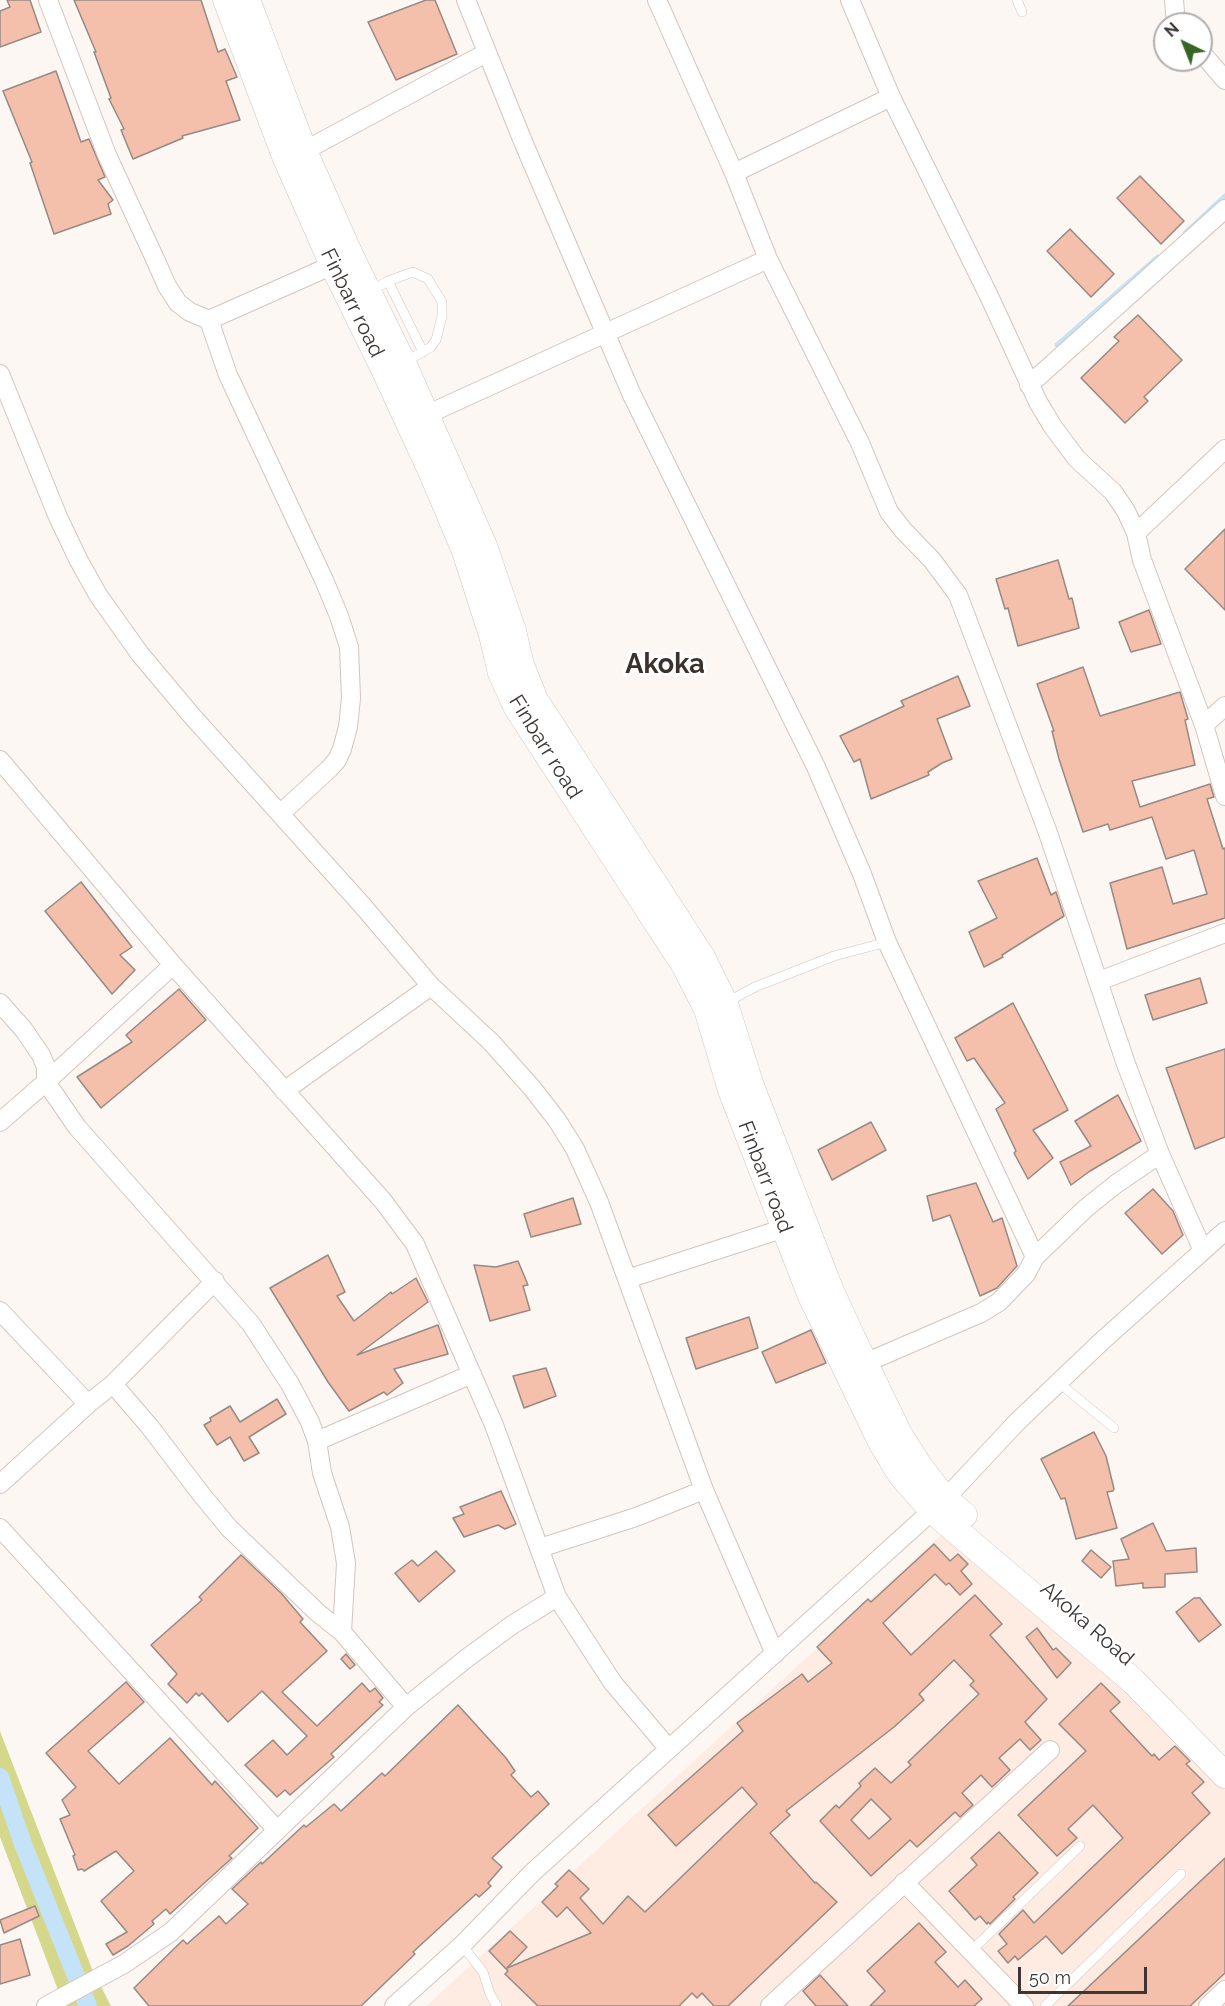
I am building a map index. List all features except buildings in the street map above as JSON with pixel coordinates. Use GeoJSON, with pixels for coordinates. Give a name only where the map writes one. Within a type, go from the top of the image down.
{"type":"FeatureCollection","features":[{"type":"Feature","properties":{"kind":"main road","name":"Finbarr road"},"geometry":{"type":"LineString","coordinates":[[226,0],[245,15],[304,151],[378,287],[413,358],[426,415],[484,546],[513,631],[521,665],[535,700],[702,957],[725,1004],[751,1086],[830,1289],[899,1434],[910,1470]]}},
{"type":"Feature","properties":{"kind":"main road","name":"Finbarr road"},"geometry":{"type":"LineString","coordinates":[[245,15],[285,156],[465,551],[492,635],[501,673],[517,708],[685,966],[707,1009],[731,1090],[812,1296],[877,1434],[910,1470]]}},
{"type":"Feature","properties":{"kind":"main road"},"geometry":{"type":"LineString","coordinates":[[910,1470],[939,1505],[1132,1681],[1225,1775]]}},
{"type":"Feature","properties":{"kind":"main road","name":"Akoka Road"},"geometry":{"type":"LineString","coordinates":[[939,1505],[1185,1710],[1225,1752]]}},
{"type":"Feature","properties":{"kind":"street"},"geometry":{"type":"LineString","coordinates":[[48,0],[108,154],[167,286],[178,303],[190,312],[209,320],[333,265]]}},
{"type":"Feature","properties":{"kind":"street"},"geometry":{"type":"LineString","coordinates":[[466,0],[486,53],[632,394],[816,767],[862,874],[887,942],[1035,1257]]}},
{"type":"Feature","properties":{"kind":"street"},"geometry":{"type":"LineString","coordinates":[[657,0],[734,173],[768,259],[855,433],[889,512],[932,560],[958,595],[1047,830],[1126,1064],[1161,1154],[1203,1251]]}},
{"type":"Feature","properties":{"kind":"street"},"geometry":{"type":"LineString","coordinates":[[850,0],[891,97],[989,296],[1029,385],[1053,427],[1077,459],[1113,492],[1126,511],[1136,533],[1142,560],[1204,725],[1225,796]]}},
{"type":"Feature","properties":{"kind":"street"},"geometry":{"type":"LineString","coordinates":[[304,151],[486,53]]}},
{"type":"Feature","properties":{"kind":"street"},"geometry":{"type":"LineString","coordinates":[[1213,66],[1225,80]]}},
{"type":"Feature","properties":{"kind":"street"},"geometry":{"type":"LineString","coordinates":[[734,173],[891,97]]}},
{"type":"Feature","properties":{"kind":"street"},"geometry":{"type":"LineString","coordinates":[[1029,385],[1225,209]]}},
{"type":"Feature","properties":{"kind":"street"},"geometry":{"type":"LineString","coordinates":[[426,415],[768,259]]}},
{"type":"Feature","properties":{"kind":"street"},"geometry":{"type":"LineString","coordinates":[[209,320],[228,375],[324,580],[349,647],[351,698],[348,727],[342,749],[337,760],[329,769],[280,814]]}},
{"type":"Feature","properties":{"kind":"street"},"geometry":{"type":"LineString","coordinates":[[0,374],[58,517],[98,595],[140,654],[431,986],[491,1042],[557,1120],[575,1149],[599,1202],[704,1490],[775,1654]]}},
{"type":"Feature","properties":{"kind":"street"},"geometry":{"type":"LineString","coordinates":[[1136,533],[1225,449]]}},
{"type":"Feature","properties":{"kind":"street"},"geometry":{"type":"LineString","coordinates":[[1204,725],[1225,706]]}},
{"type":"Feature","properties":{"kind":"street"},"geometry":{"type":"LineString","coordinates":[[0,759],[173,965],[383,1201],[415,1244],[494,1425],[557,1597],[613,1683],[669,1749]]}},
{"type":"Feature","properties":{"kind":"street"},"geometry":{"type":"LineString","coordinates":[[1099,981],[1225,933]]}},
{"type":"Feature","properties":{"kind":"street"},"geometry":{"type":"LineString","coordinates":[[0,1122],[173,965]]}},
{"type":"Feature","properties":{"kind":"street"},"geometry":{"type":"LineString","coordinates":[[284,1091],[431,986]]}},
{"type":"Feature","properties":{"kind":"street"},"geometry":{"type":"LineString","coordinates":[[0,1003],[24,1030],[40,1055],[46,1067],[46,1082],[77,1127],[251,1324],[290,1384],[310,1422],[317,1442],[322,1473],[340,1527],[346,1563],[342,1632]]}},
{"type":"Feature","properties":{"kind":"street"},"geometry":{"type":"LineString","coordinates":[[865,1363],[981,1313],[999,1302],[1026,1274],[1035,1257],[1086,1208],[1116,1184],[1161,1154]]}},
{"type":"Feature","properties":{"kind":"street"},"geometry":{"type":"LineString","coordinates":[[627,1279],[785,1228]]}},
{"type":"Feature","properties":{"kind":"street"},"geometry":{"type":"LineString","coordinates":[[394,2006],[462,1945],[532,1873],[939,1505],[1017,1422],[1102,1341],[1225,1231]]}},
{"type":"Feature","properties":{"kind":"street"},"geometry":{"type":"LineString","coordinates":[[0,1484],[112,1384],[215,1281]]}},
{"type":"Feature","properties":{"kind":"street"},"geometry":{"type":"LineString","coordinates":[[0,1311],[88,1404]]}},
{"type":"Feature","properties":{"kind":"street"},"geometry":{"type":"LineString","coordinates":[[317,1442],[472,1374]]}},
{"type":"Feature","properties":{"kind":"street"},"geometry":{"type":"LineString","coordinates":[[112,1384],[150,1426],[229,1528],[318,1613],[342,1632],[406,1707]]}},
{"type":"Feature","properties":{"kind":"street"},"geometry":{"type":"LineString","coordinates":[[540,1548],[636,1517],[704,1490]]}},
{"type":"Feature","properties":{"kind":"street"},"geometry":{"type":"LineString","coordinates":[[0,1528],[276,1830]]}},
{"type":"Feature","properties":{"kind":"street"},"geometry":{"type":"LineString","coordinates":[[46,2006],[124,1964],[171,1932],[406,1707],[512,1625],[557,1597]]}},
{"type":"Feature","properties":{"kind":"street"},"geometry":{"type":"LineString","coordinates":[[770,2006],[1050,1750]]}},
{"type":"Feature","properties":{"kind":"street"},"geometry":{"type":"LineString","coordinates":[[904,1882],[1024,2006]]}},
{"type":"Feature","properties":{"kind":"street"},"geometry":{"type":"LineString","coordinates":[[1208,2006],[1225,1990]]}},
{"type":"Feature","properties":{"kind":"lane"},"geometry":{"type":"LineString","coordinates":[[1017,0],[1022,12]]}},
{"type":"Feature","properties":{"kind":"lane"},"geometry":{"type":"LineString","coordinates":[[378,287],[413,272],[428,279],[442,302],[442,316],[436,340],[431,347],[413,358]]}},
{"type":"Feature","properties":{"kind":"lane"},"geometry":{"type":"LineString","coordinates":[[725,1004],[755,987],[834,956],[887,942]]}},
{"type":"Feature","properties":{"kind":"lane"},"geometry":{"type":"LineString","coordinates":[[1059,1383],[1114,1428]]}},
{"type":"Feature","properties":{"kind":"lane"},"geometry":{"type":"LineString","coordinates":[[970,1951],[1080,1846]]}},
{"type":"Feature","properties":{"kind":"lane"},"geometry":{"type":"LineString","coordinates":[[1045,2006],[1181,1875]]}},
{"type":"Feature","properties":{"kind":"lane"},"geometry":{"type":"LineString","coordinates":[[462,1945],[483,1972],[490,1994],[497,2006]]}},
{"type":"Feature","properties":{"kind":"shaded area"},"geometry":{"type":"Polygon","coordinates":[[[944,1532],[1136,1696],[1225,1791],[1225,2006],[426,2006],[944,1532]]]}},
{"type":"Feature","properties":{"kind":"green space"},"geometry":{"type":"Polygon","coordinates":[[[0,1731],[92,1969],[111,2006],[64,2006],[0,1837],[0,1731]]]}},
{"type":"Feature","properties":{"kind":"waterway"},"geometry":{"type":"LineString","coordinates":[[1185,233],[1225,196]]}},
{"type":"Feature","properties":{"kind":"waterway"},"geometry":{"type":"LineString","coordinates":[[1057,345],[1158,257]]}},
{"type":"Feature","properties":{"kind":"waterway"},"geometry":{"type":"LineString","coordinates":[[0,1777],[23,1844],[88,2006]]}},
{"type":"Feature","properties":{"kind":"district","name":"Akoka"},"geometry":{"type":"Point","coordinates":[665,665]}}]}
